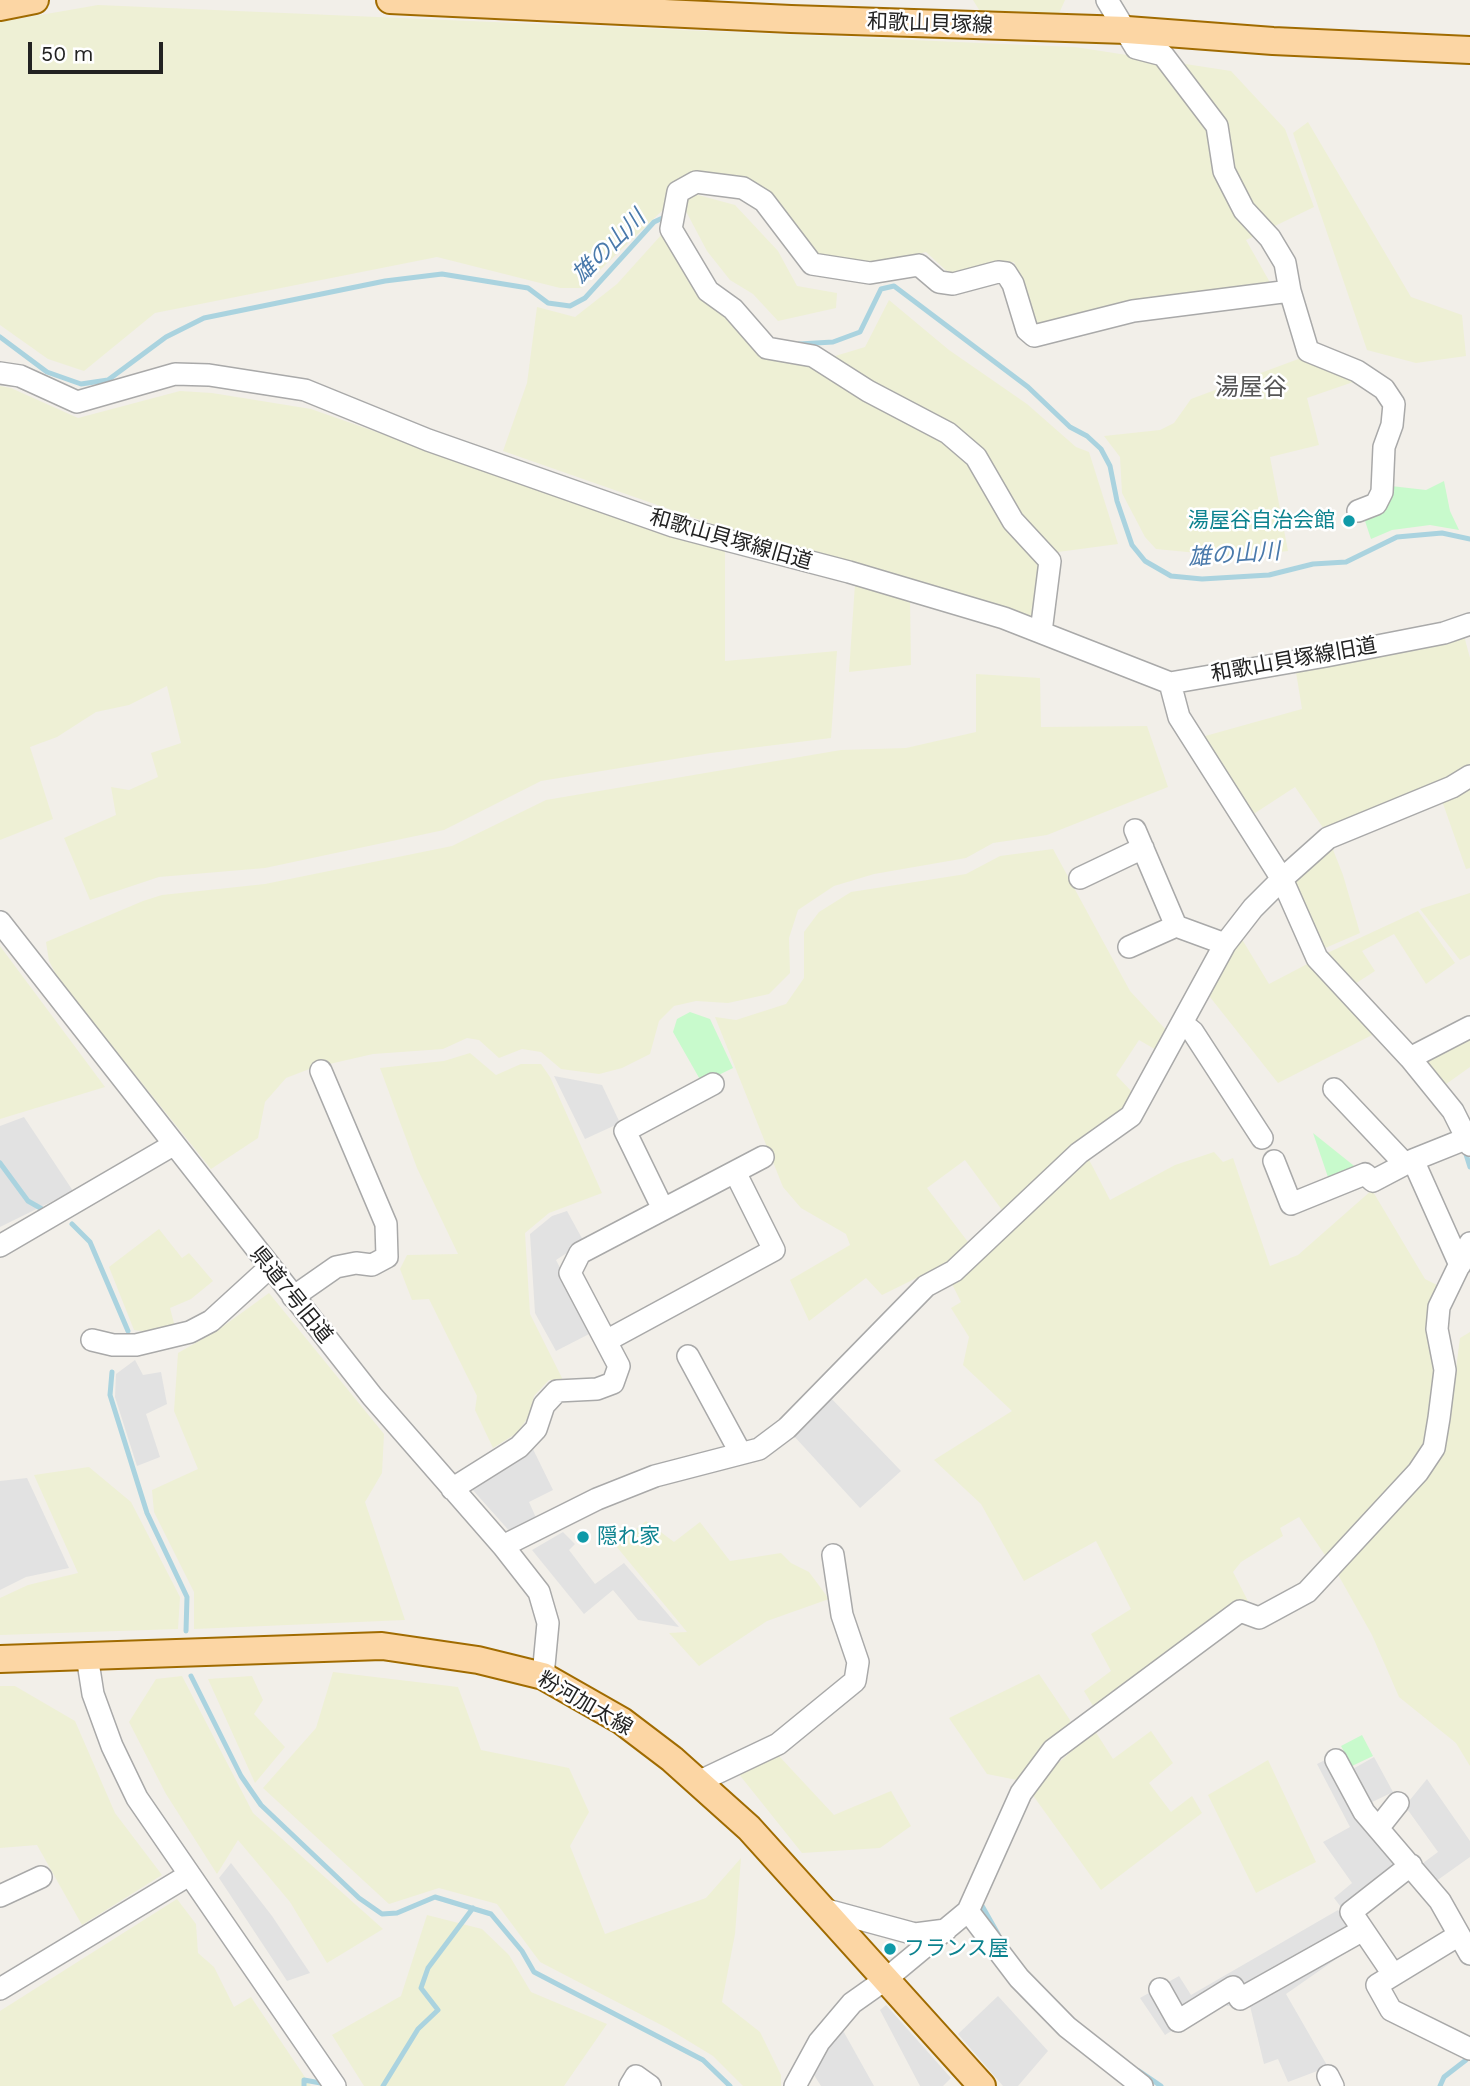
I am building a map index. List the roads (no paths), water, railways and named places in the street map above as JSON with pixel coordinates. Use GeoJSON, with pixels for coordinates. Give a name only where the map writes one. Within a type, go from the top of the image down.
{"type":"FeatureCollection","features":[{"type":"Feature","properties":{"kind":"main road"},"geometry":{"type":"LineString","coordinates":[[0,7],[35,0]]}},
{"type":"Feature","properties":{"kind":"main road","name":"和歌山貝塚線"},"geometry":{"type":"LineString","coordinates":[[390,0],[791,19],[1127,30],[1273,41],[1470,50]]}},
{"type":"Feature","properties":{"kind":"main road","name":"粉河加太線"},"geometry":{"type":"LineString","coordinates":[[0,1659],[382,1646],[478,1660],[542,1676],[622,1721],[698,1782],[749,1828],[982,2086]]}},
{"type":"Feature","properties":{"kind":"street"},"geometry":{"type":"LineString","coordinates":[[1107,0],[1136,48],[1163,55],[1217,126],[1224,172],[1244,210],[1270,238],[1285,263],[1290,291],[1308,351],[1357,371],[1384,389],[1394,404],[1392,425],[1384,447],[1381,492],[1376,504],[1358,511]]}},
{"type":"Feature","properties":{"kind":"street"},"geometry":{"type":"LineString","coordinates":[[1041,632],[1050,561],[1013,521],[969,449],[948,433],[868,391],[813,356],[767,348],[733,309],[708,291],[673,219],[678,192],[696,182],[743,188],[764,201],[812,264],[870,273],[919,265],[939,282],[953,284],[998,272],[1006,273],[1013,284],[1027,330],[1034,336],[1133,312],[1290,291]]}},
{"type":"Feature","properties":{"kind":"street","name":"和歌山貝塚線旧道"},"geometry":{"type":"LineString","coordinates":[[0,373],[20,376],[77,402],[175,374],[305,390],[428,440],[673,527],[849,572],[1004,618],[1170,683],[1326,656],[1470,624]]}},
{"type":"Feature","properties":{"kind":"street"},"geometry":{"type":"LineString","coordinates":[[1170,683],[1179,717],[1282,879],[1317,958],[1410,1058],[1468,1135],[1373,1181],[1365,1174],[1291,1204],[1274,1161]]}},
{"type":"Feature","properties":{"kind":"street"},"geometry":{"type":"LineString","coordinates":[[503,1546],[597,1499],[655,1476],[759,1449],[786,1428],[926,1286],[954,1271],[1079,1153],[1130,1116],[1225,944],[1253,908],[1282,879],[1328,838],[1452,787],[1470,776]]}},
{"type":"Feature","properties":{"kind":"street"},"geometry":{"type":"LineString","coordinates":[[1080,878],[1139,839],[1176,926]]}},
{"type":"Feature","properties":{"kind":"street","name":"県道7号旧道"},"geometry":{"type":"LineString","coordinates":[[0,922],[269,1268],[372,1396],[503,1546],[538,1592],[548,1623],[542,1676]]}},
{"type":"Feature","properties":{"kind":"street"},"geometry":{"type":"LineString","coordinates":[[1129,947],[1176,926],[1225,944]]}},
{"type":"Feature","properties":{"kind":"street"},"geometry":{"type":"LineString","coordinates":[[1182,1023],[1193,1032],[1262,1138]]}},
{"type":"Feature","properties":{"kind":"street"},"geometry":{"type":"LineString","coordinates":[[1410,1058],[1470,1027]]}},
{"type":"Feature","properties":{"kind":"street"},"geometry":{"type":"LineString","coordinates":[[293,1297],[336,1267],[356,1263],[372,1265],[387,1257],[387,1224],[321,1071]]}},
{"type":"Feature","properties":{"kind":"street"},"geometry":{"type":"LineString","coordinates":[[663,1209],[625,1131],[713,1084]]}},
{"type":"Feature","properties":{"kind":"street"},"geometry":{"type":"LineString","coordinates":[[794,2086],[819,2042],[852,2003],[886,1979],[968,1911],[1021,1793],[1053,1750],[1240,1611],[1259,1618],[1307,1592],[1418,1472],[1434,1448],[1445,1370],[1437,1329],[1439,1307],[1460,1252],[1409,1162],[1334,1089]]}},
{"type":"Feature","properties":{"kind":"street"},"geometry":{"type":"LineString","coordinates":[[0,1246],[173,1146]]}},
{"type":"Feature","properties":{"kind":"street"},"geometry":{"type":"LineString","coordinates":[[452,1489],[519,1447],[536,1429],[544,1405],[556,1391],[597,1389],[613,1383],[619,1366],[570,1273],[580,1253],[763,1157]]}},
{"type":"Feature","properties":{"kind":"street"},"geometry":{"type":"LineString","coordinates":[[606,1341],[774,1250],[735,1172]]}},
{"type":"Feature","properties":{"kind":"street"},"geometry":{"type":"LineString","coordinates":[[92,1340],[113,1345],[136,1345],[190,1332],[211,1321],[269,1268]]}},
{"type":"Feature","properties":{"kind":"street"},"geometry":{"type":"LineString","coordinates":[[688,1356],[740,1452]]}},
{"type":"Feature","properties":{"kind":"street"},"geometry":{"type":"LineString","coordinates":[[698,1782],[778,1744],[855,1681],[858,1662],[842,1615],[833,1556]]}},
{"type":"Feature","properties":{"kind":"street"},"geometry":{"type":"LineString","coordinates":[[87,1656],[93,1694],[112,1746],[137,1798],[335,2086]]}},
{"type":"Feature","properties":{"kind":"street"},"geometry":{"type":"LineString","coordinates":[[1336,1760],[1364,1812],[1440,1901],[1470,1954]]}},
{"type":"Feature","properties":{"kind":"street"},"geometry":{"type":"LineString","coordinates":[[1379,1827],[1398,1802]]}},
{"type":"Feature","properties":{"kind":"street"},"geometry":{"type":"LineString","coordinates":[[1393,1974],[1351,1912],[1411,1865]]}},
{"type":"Feature","properties":{"kind":"street"},"geometry":{"type":"LineString","coordinates":[[2,1982],[189,1875]]}},
{"type":"Feature","properties":{"kind":"street"},"geometry":{"type":"LineString","coordinates":[[0,1896],[41,1877]]}},
{"type":"Feature","properties":{"kind":"street"},"geometry":{"type":"LineString","coordinates":[[822,1909],[915,1934],[946,1930]]}},
{"type":"Feature","properties":{"kind":"street"},"geometry":{"type":"LineString","coordinates":[[968,1911],[1019,1978],[1067,2027],[1142,2086]]}},
{"type":"Feature","properties":{"kind":"street"},"geometry":{"type":"LineString","coordinates":[[1160,1989],[1178,2021],[1233,1987],[1240,1999],[1363,1930]]}},
{"type":"Feature","properties":{"kind":"street"},"geometry":{"type":"LineString","coordinates":[[1459,1935],[1377,1985],[1391,2010],[1470,2049]]}},
{"type":"Feature","properties":{"kind":"street"},"geometry":{"type":"LineString","coordinates":[[630,2086],[636,2077],[649,2086]]}},
{"type":"Feature","properties":{"kind":"waterway","name":"雄の山川"},"geometry":{"type":"LineString","coordinates":[[0,337],[47,372],[81,384],[108,380],[166,337],[204,318],[385,281],[442,274],[528,288],[548,303],[570,306],[585,298],[654,222],[667,216]]}},
{"type":"Feature","properties":{"kind":"waterway","name":"雄の山川"},"geometry":{"type":"LineString","coordinates":[[799,344],[833,342],[860,332],[881,289],[894,286],[1028,387],[1070,427],[1087,436],[1101,449],[1110,466],[1117,501],[1132,545],[1145,561],[1171,576],[1202,579],[1269,575],[1313,564],[1346,562],[1397,537],[1442,533],[1470,539]]}},
{"type":"Feature","properties":{"kind":"waterway"},"geometry":{"type":"LineString","coordinates":[[1464,1148],[1470,1167]]}},
{"type":"Feature","properties":{"kind":"waterway"},"geometry":{"type":"LineString","coordinates":[[0,1163],[28,1201],[42,1209]]}},
{"type":"Feature","properties":{"kind":"waterway"},"geometry":{"type":"LineString","coordinates":[[72,1224],[90,1242],[128,1331]]}},
{"type":"Feature","properties":{"kind":"waterway"},"geometry":{"type":"LineString","coordinates":[[112,1372],[110,1395],[147,1513],[187,1597],[186,1631]]}},
{"type":"Feature","properties":{"kind":"waterway"},"geometry":{"type":"LineString","coordinates":[[191,1676],[241,1776],[261,1805],[359,1898],[382,1914],[397,1913],[435,1897],[491,1914],[522,1951],[534,1972],[703,2060],[730,2086]]}},
{"type":"Feature","properties":{"kind":"waterway"},"geometry":{"type":"LineString","coordinates":[[981,1904],[998,1934]]}},
{"type":"Feature","properties":{"kind":"waterway"},"geometry":{"type":"LineString","coordinates":[[383,2086],[418,2029],[438,2010],[421,1988],[428,1968],[473,1908]]}},
{"type":"Feature","properties":{"kind":"waterway"},"geometry":{"type":"LineString","coordinates":[[1440,2086],[1444,2077],[1466,2060]]}},
{"type":"Feature","properties":{"kind":"waterway"},"geometry":{"type":"LineString","coordinates":[[1139,2071],[1161,2086]]}},
{"type":"Feature","properties":{"kind":"waterway"},"geometry":{"type":"LineString","coordinates":[[304,2086],[304,2080],[326,2084]]}},
{"type":"Feature","properties":{"kind":"place","name":"湯屋谷自治会館"},"geometry":{"type":"Point","coordinates":[1349,521]}},
{"type":"Feature","properties":{"kind":"place","name":"隠れ家"},"geometry":{"type":"Point","coordinates":[583,1537]}},
{"type":"Feature","properties":{"kind":"place","name":"フランス屋"},"geometry":{"type":"Point","coordinates":[890,1949]}},
{"type":"Feature","properties":{"kind":"district","name":"湯屋谷"},"geometry":{"type":"Point","coordinates":[1251,388]}}]}
